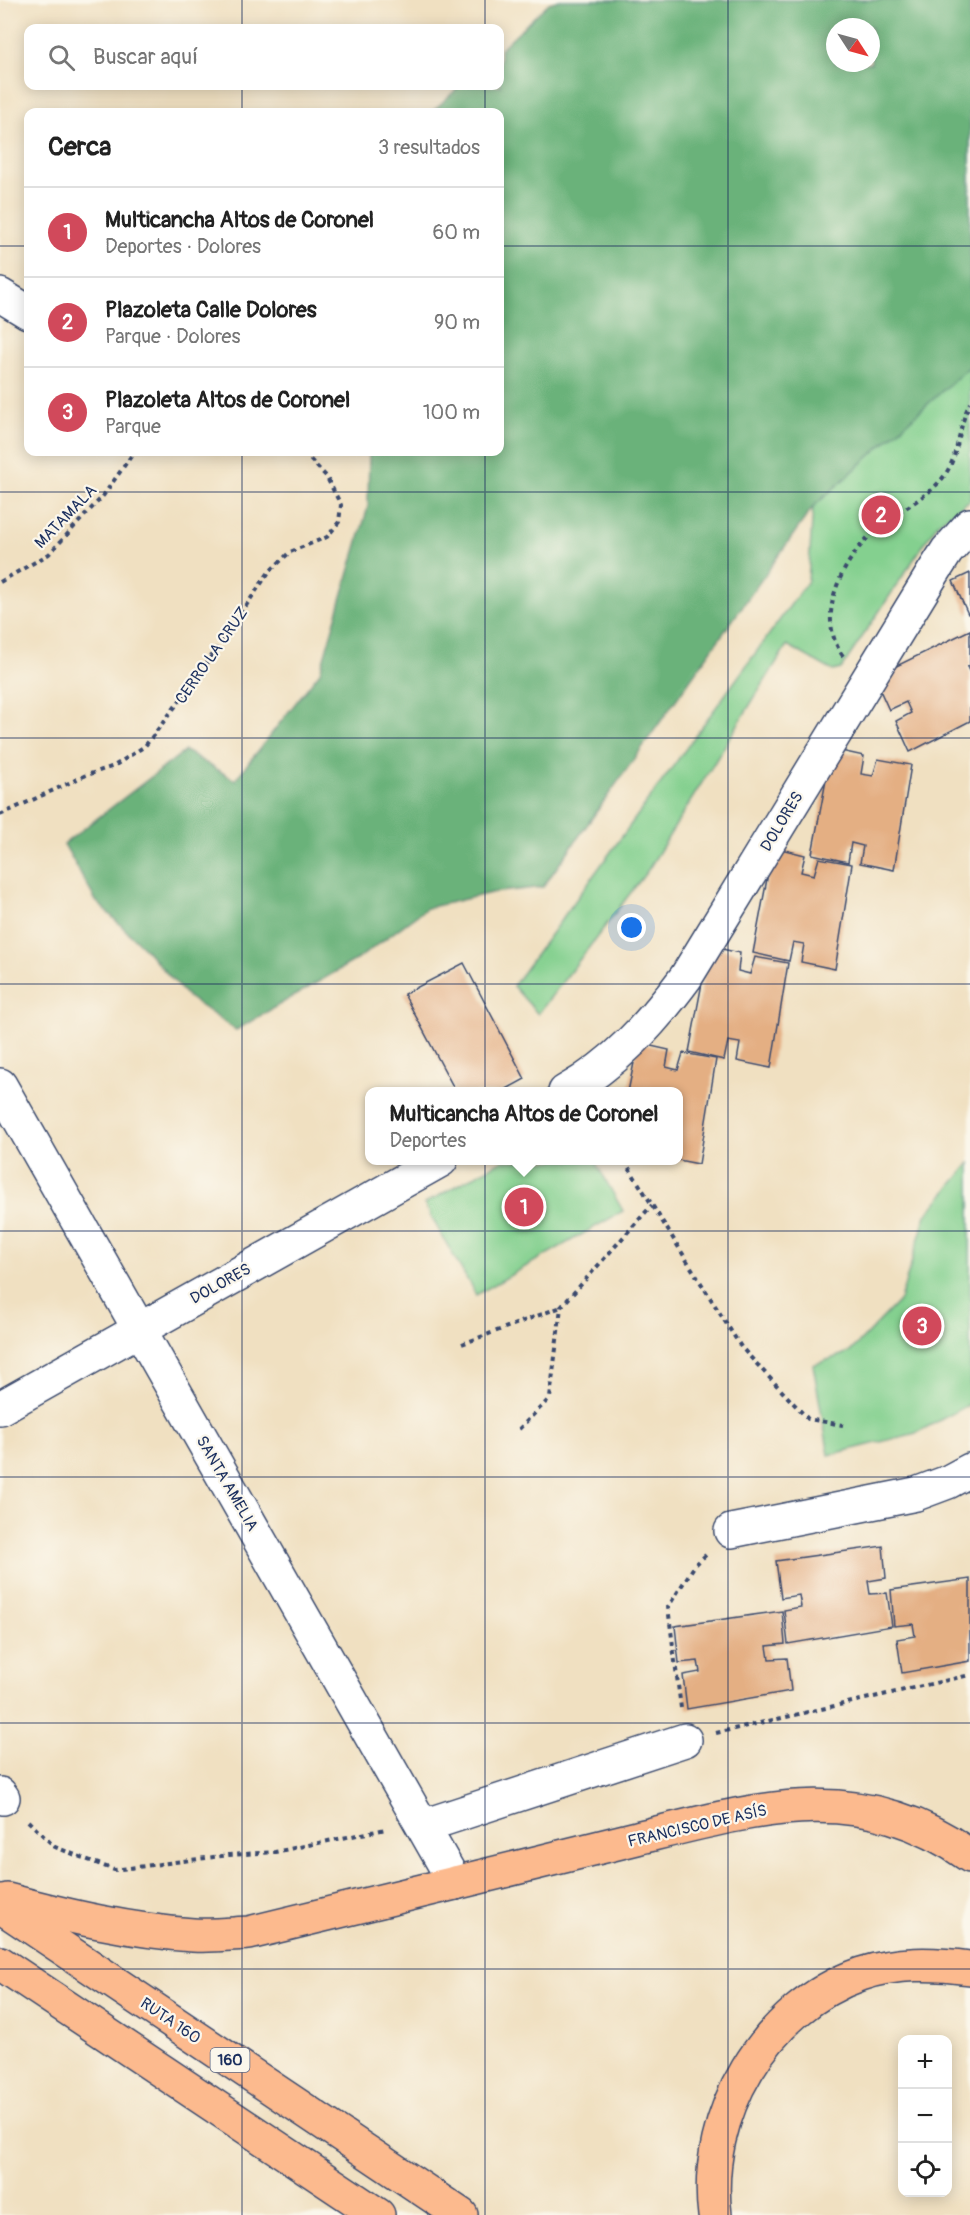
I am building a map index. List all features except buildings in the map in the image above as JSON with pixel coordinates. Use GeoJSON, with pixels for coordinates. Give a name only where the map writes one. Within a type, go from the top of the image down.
{"type":"FeatureCollection","features":[{"type":"Feature","properties":{"kind":"main road","name":"FRANCISCO DE ASÍS"},"geometry":{"type":"LineString","coordinates":[[0,1898],[46,1911],[115,1924],[194,1935],[249,1933],[701,1822],[781,1807],[838,1807],[868,1811],[932,1834],[970,1856]]}},
{"type":"Feature","properties":{"kind":"main road","name":"RUTA 160"},"geometry":{"type":"LineString","coordinates":[[0,1906],[461,2215]]}},
{"type":"Feature","properties":{"kind":"main road"},"geometry":{"type":"LineString","coordinates":[[0,1963],[378,2215]]}},
{"type":"Feature","properties":{"kind":"main road"},"geometry":{"type":"LineString","coordinates":[[715,2215],[713,2177],[726,2115],[745,2072],[761,2048],[783,2024],[821,1994],[860,1975],[887,1967],[914,1964],[940,1964],[970,1968]]}},
{"type":"Feature","properties":{"kind":"street"},"geometry":{"type":"LineString","coordinates":[[0,295],[24,310]]}},
{"type":"Feature","properties":{"kind":"street","name":"DOLORES"},"geometry":{"type":"LineString","coordinates":[[572,1087],[608,1063],[636,1038],[663,1009],[686,977],[933,573],[947,551],[970,525]]}},
{"type":"Feature","properties":{"kind":"street","name":"SANTA AMELIA"},"geometry":{"type":"LineString","coordinates":[[0,1085],[455,1883]]}},
{"type":"Feature","properties":{"kind":"street","name":"DOLORES"},"geometry":{"type":"LineString","coordinates":[[0,1408],[434,1165]]}},
{"type":"Feature","properties":{"kind":"street"},"geometry":{"type":"LineString","coordinates":[[731,1531],[916,1494],[948,1482],[970,1470]]}},
{"type":"Feature","properties":{"kind":"street"},"geometry":{"type":"LineString","coordinates":[[423,1826],[685,1740]]}},
{"type":"Feature","properties":{"kind":"path"},"geometry":{"type":"LineString","coordinates":[[864,686],[834,643],[830,610],[836,587],[854,553],[881,525],[941,480],[957,451],[970,404]]}},
{"type":"Feature","properties":{"kind":"path","name":"MATAMALA"},"geometry":{"type":"LineString","coordinates":[[0,582],[49,554],[103,496],[131,456]]}},
{"type":"Feature","properties":{"kind":"path","name":"CERRO LA CRUZ"},"geometry":{"type":"LineString","coordinates":[[0,815],[84,776],[114,766],[145,746],[191,686],[269,572],[290,552],[327,537],[333,530],[339,522],[341,505],[326,476],[307,456]]}},
{"type":"Feature","properties":{"kind":"path"},"geometry":{"type":"LineString","coordinates":[[627,1165],[741,1347],[808,1419],[843,1425]]}},
{"type":"Feature","properties":{"kind":"path"},"geometry":{"type":"LineString","coordinates":[[462,1344],[561,1307],[652,1205]]}},
{"type":"Feature","properties":{"kind":"path"},"geometry":{"type":"LineString","coordinates":[[519,1429],[550,1398],[561,1307]]}},
{"type":"Feature","properties":{"kind":"path"},"geometry":{"type":"LineString","coordinates":[[731,1531],[695,1565],[668,1607],[685,1740],[970,1674]]}},
{"type":"Feature","properties":{"kind":"path"},"geometry":{"type":"LineString","coordinates":[[2,1796],[55,1847],[114,1870],[229,1855],[275,1852],[401,1827],[423,1826]]}},
{"type":"Feature","properties":{"kind":"green space"},"geometry":{"type":"Polygon","coordinates":[[[560,0],[970,0],[970,366],[813,507],[543,887],[491,893],[427,908],[359,958],[236,1030],[188,997],[145,949],[96,901],[64,844],[185,751],[235,780],[320,672],[368,507],[369,456],[504,456],[504,108],[436,108],[456,90],[504,90],[504,45],[549,3],[560,0]]]}},
{"type":"Feature","properties":{"kind":"green space"},"geometry":{"type":"Polygon","coordinates":[[[970,366],[970,500],[938,523],[841,669],[833,671],[787,645],[648,870],[538,1014],[513,986],[808,581],[813,507],[970,366]]]}},
{"type":"Feature","properties":{"kind":"green space"},"geometry":{"type":"Polygon","coordinates":[[[970,1163],[970,1404],[916,1433],[829,1455],[813,1365],[850,1352],[900,1300],[926,1215],[970,1163]]]}},
{"type":"Feature","properties":{"kind":"green space"},"geometry":{"type":"Polygon","coordinates":[[[494,1165],[597,1165],[623,1211],[476,1295],[424,1204],[494,1165]]]}},
{"type":"Feature","properties":{"kind":"place","name":"Plazoleta Calle Dolores"},"geometry":{"type":"Point","coordinates":[881,515]}},
{"type":"Feature","properties":{"kind":"place","name":"Multicancha Altos de Coronel"},"geometry":{"type":"Point","coordinates":[524,1207]}},
{"type":"Feature","properties":{"kind":"place","name":"Plazoleta Altos de Coronel"},"geometry":{"type":"Point","coordinates":[922,1326]}}]}
